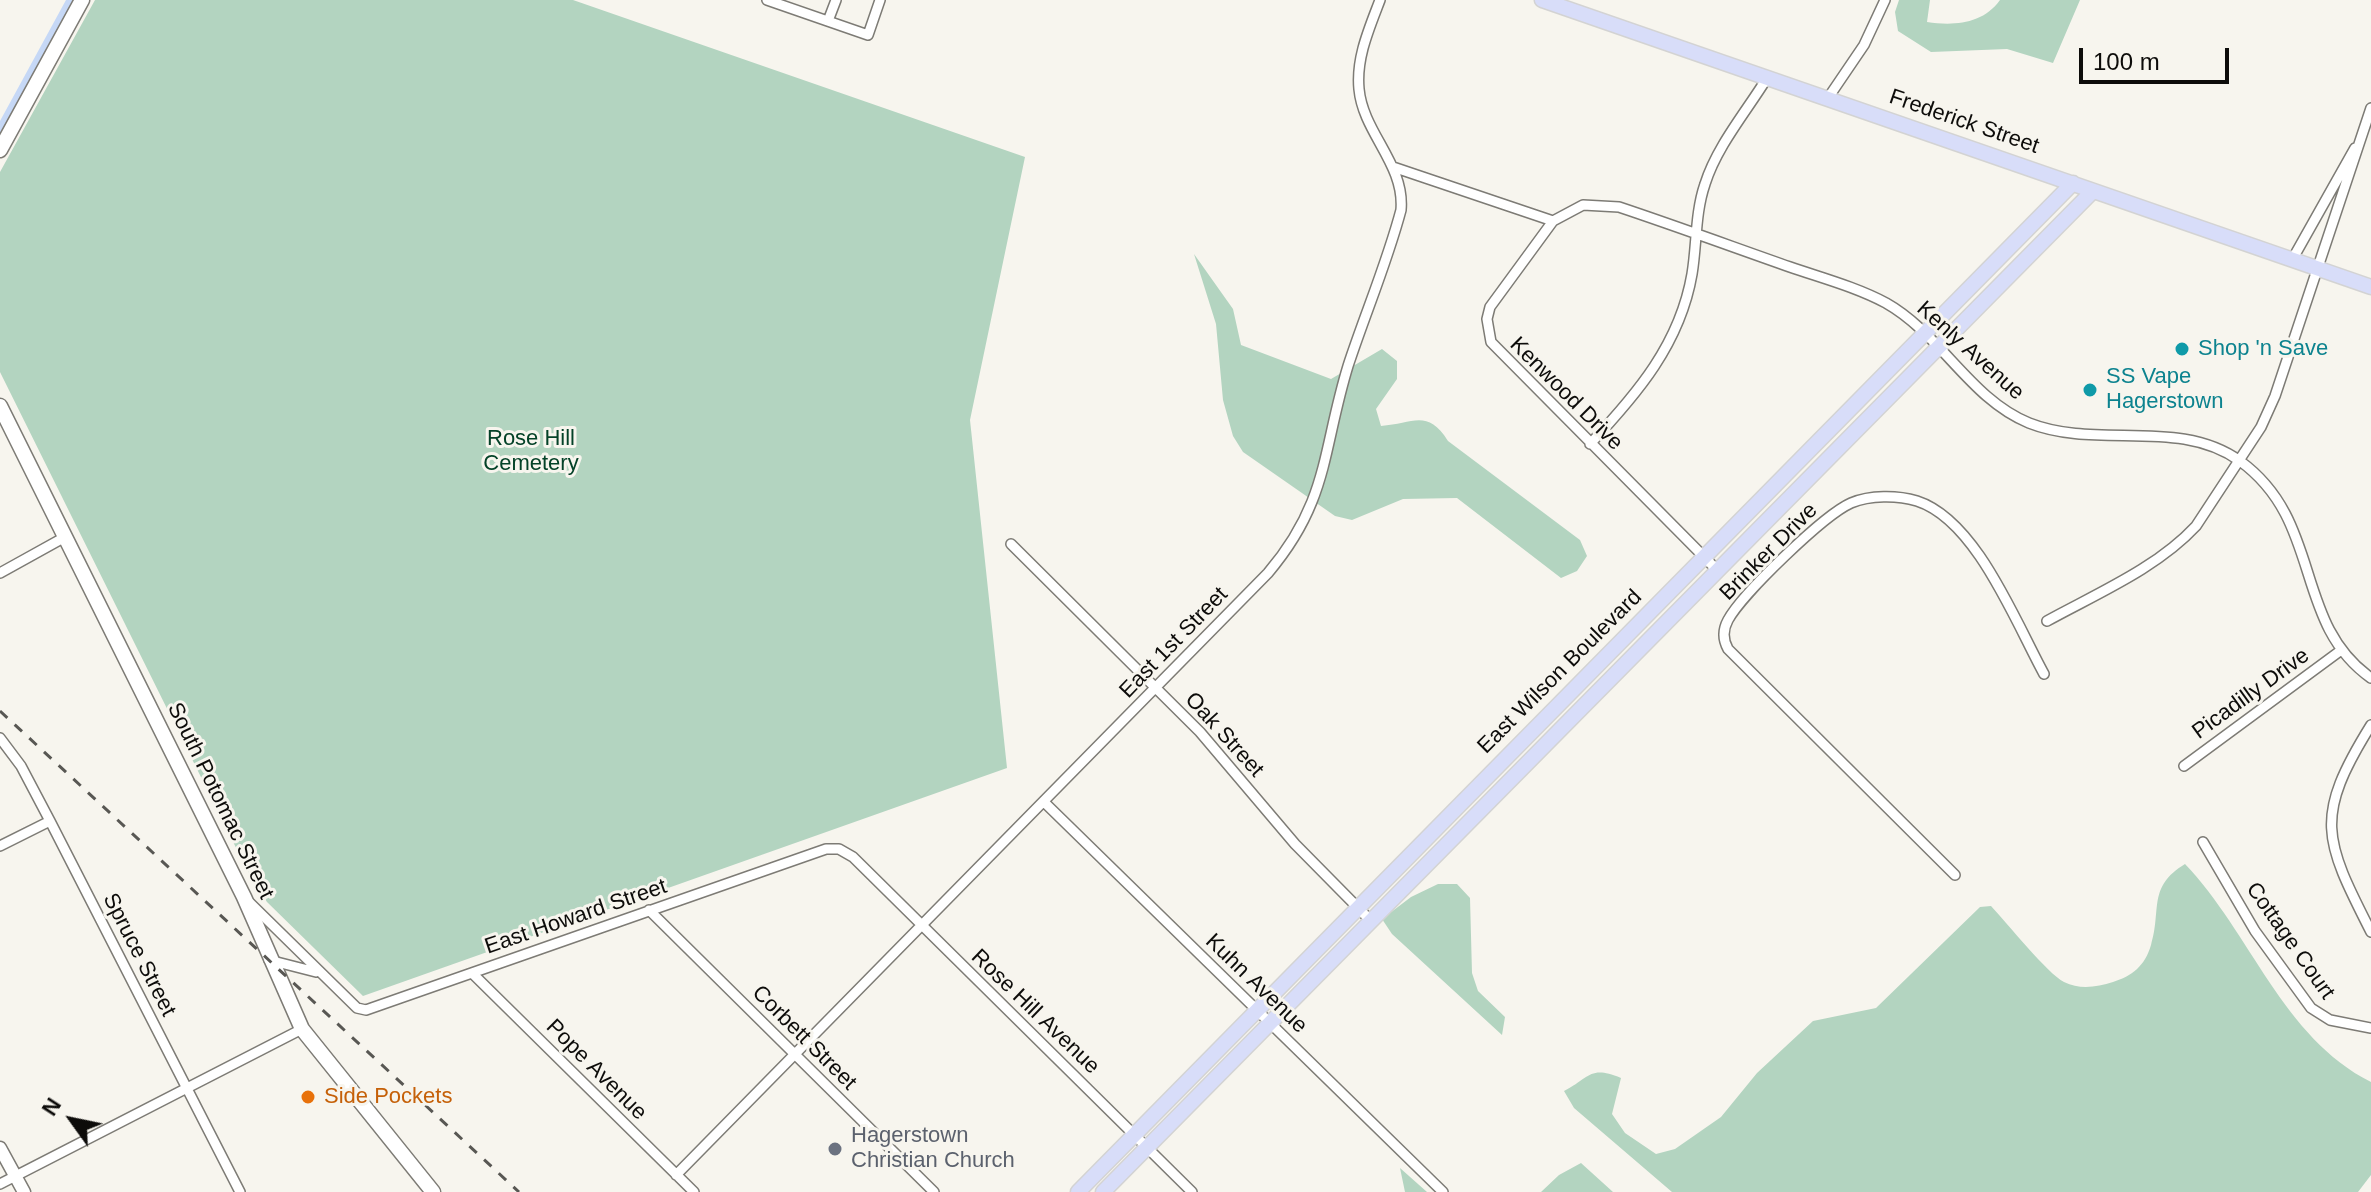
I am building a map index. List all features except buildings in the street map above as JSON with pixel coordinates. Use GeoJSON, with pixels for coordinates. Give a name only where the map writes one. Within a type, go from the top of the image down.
{"type":"FeatureCollection","features":[{"type":"Feature","properties":{"kind":"main road"},"geometry":{"type":"LineString","coordinates":[[0,150],[82,0]]}},
{"type":"Feature","properties":{"kind":"main road","name":"Frederick Street"},"geometry":{"type":"LineString","coordinates":[[1542,0],[2371,287]]}},
{"type":"Feature","properties":{"kind":"main road","name":"East Wilson Boulevard"},"geometry":{"type":"LineString","coordinates":[[1078,1192],[2073,183]]}},
{"type":"Feature","properties":{"kind":"main road","name":"East Wilson Boulevard"},"geometry":{"type":"LineString","coordinates":[[1103,1192],[2093,191]]}},
{"type":"Feature","properties":{"kind":"main road"},"geometry":{"type":"LineString","coordinates":[[2002,283],[1998,272],[2031,239],[2032,225]]}},
{"type":"Feature","properties":{"kind":"main road","name":"South Potomac Street"},"geometry":{"type":"LineString","coordinates":[[0,406],[244,897],[269,960],[302,1029],[433,1192]]}},
{"type":"Feature","properties":{"kind":"street"},"geometry":{"type":"LineString","coordinates":[[767,0],[868,35],[880,0]]}},
{"type":"Feature","properties":{"kind":"street"},"geometry":{"type":"LineString","coordinates":[[828,21],[836,0]]}},
{"type":"Feature","properties":{"kind":"street","name":"East 1st Street"},"geometry":{"type":"LineString","coordinates":[[676,1175],[1268,573],[1291,546],[1308,517],[1322,478],[1346,373],[1401,210],[1400,185],[1366,116],[1359,90],[1360,61],[1380,0]]}},
{"type":"Feature","properties":{"kind":"street"},"geometry":{"type":"LineString","coordinates":[[1828,98],[1864,45],[1885,0]]}},
{"type":"Feature","properties":{"kind":"street"},"geometry":{"type":"LineString","coordinates":[[1590,444],[1636,396],[1666,350],[1685,302],[1700,203],[1712,166],[1767,78]]}},
{"type":"Feature","properties":{"kind":"street"},"geometry":{"type":"LineString","coordinates":[[2292,260],[2370,116]]}},
{"type":"Feature","properties":{"kind":"street"},"geometry":{"type":"LineString","coordinates":[[2047,621],[2116,583],[2183,540],[2239,461],[2271,405],[2370,116]]}},
{"type":"Feature","properties":{"kind":"street"},"geometry":{"type":"LineString","coordinates":[[1393,167],[1553,221]]}},
{"type":"Feature","properties":{"kind":"street","name":"Kenly Avenue"},"geometry":{"type":"LineString","coordinates":[[1553,221],[1583,205],[1598,204],[1619,207],[1696,233],[1887,304],[1925,334],[1989,398],[2026,421],[2083,436],[2185,438],[2239,461],[2272,493],[2294,528],[2323,617],[2340,651],[2371,678]]}},
{"type":"Feature","properties":{"kind":"street","name":"Kenwood Drive"},"geometry":{"type":"LineString","coordinates":[[1553,221],[1490,307],[1487,330],[1499,354],[1718,571]]}},
{"type":"Feature","properties":{"kind":"street","name":"Brinker Drive"},"geometry":{"type":"LineString","coordinates":[[1955,875],[1728,649],[1724,640],[1728,620],[1746,598],[1835,512],[1872,498],[1914,500],[1935,508],[1962,529],[2044,674]]}},
{"type":"Feature","properties":{"kind":"street"},"geometry":{"type":"LineString","coordinates":[[0,573],[65,537]]}},
{"type":"Feature","properties":{"kind":"street","name":"Oak Street"},"geometry":{"type":"LineString","coordinates":[[1011,544],[1223,757],[1295,844],[1372,922]]}},
{"type":"Feature","properties":{"kind":"street","name":"Picadilly Drive"},"geometry":{"type":"LineString","coordinates":[[2184,766],[2340,651]]}},
{"type":"Feature","properties":{"kind":"street"},"geometry":{"type":"LineString","coordinates":[[2371,725],[2335,793],[2329,827],[2342,867],[2371,932]]}},
{"type":"Feature","properties":{"kind":"street","name":"Spruce Street"},"geometry":{"type":"LineString","coordinates":[[0,738],[21,766],[240,1192]]}},
{"type":"Feature","properties":{"kind":"street","name":"Kuhn Avenue"},"geometry":{"type":"LineString","coordinates":[[1044,802],[1443,1192]]}},
{"type":"Feature","properties":{"kind":"street"},"geometry":{"type":"LineString","coordinates":[[0,846],[50,821]]}},
{"type":"Feature","properties":{"kind":"street","name":"Cottage Court"},"geometry":{"type":"LineString","coordinates":[[2203,842],[2255,931],[2311,1008],[2330,1020],[2371,1028]]}},
{"type":"Feature","properties":{"kind":"street","name":"East Howard Street"},"geometry":{"type":"LineString","coordinates":[[244,897],[357,1008],[366,1010],[826,849],[839,849],[853,857]]}},
{"type":"Feature","properties":{"kind":"street","name":"Rose Hill Avenue"},"geometry":{"type":"LineString","coordinates":[[853,857],[1192,1192]]}},
{"type":"Feature","properties":{"kind":"street","name":"Corbett Street"},"geometry":{"type":"LineString","coordinates":[[649,910],[934,1192]]}},
{"type":"Feature","properties":{"kind":"street"},"geometry":{"type":"LineString","coordinates":[[269,960],[321,973]]}},
{"type":"Feature","properties":{"kind":"street","name":"Pope Avenue"},"geometry":{"type":"LineString","coordinates":[[472,973],[694,1192]]}},
{"type":"Feature","properties":{"kind":"street"},"geometry":{"type":"LineString","coordinates":[[0,1184],[302,1029]]}},
{"type":"Feature","properties":{"kind":"street"},"geometry":{"type":"LineString","coordinates":[[0,1148],[24,1192]]}},
{"type":"Feature","properties":{"kind":"green space","name":"Rose Hill Cemetery"},"geometry":{"type":"Polygon","coordinates":[[[95,0],[573,0],[1025,157],[970,420],[1007,768],[363,996],[267,902],[253,882],[0,372],[0,172],[95,0]]]}},
{"type":"Feature","properties":{"kind":"green space"},"geometry":{"type":"Polygon","coordinates":[[[1899,0],[1930,0],[1927,22],[1947,24],[1977,19],[2000,0],[2080,0],[2053,63],[2007,49],[1931,52],[1898,31],[1895,12],[1899,0]]]}},
{"type":"Feature","properties":{"kind":"green space"},"geometry":{"type":"Polygon","coordinates":[[[1194,254],[1233,309],[1241,345],[1331,379],[1382,349],[1397,361],[1397,379],[1376,409],[1381,426],[1419,420],[1433,424],[1448,441],[1580,540],[1587,556],[1577,571],[1561,578],[1457,498],[1403,499],[1352,520],[1335,516],[1243,452],[1233,436],[1223,400],[1216,324],[1194,254]]]}},
{"type":"Feature","properties":{"kind":"green space"},"geometry":{"type":"Polygon","coordinates":[[[2185,864],[2208,891],[2290,1011],[2340,1063],[2371,1082],[2371,1175],[2358,1192],[1672,1192],[1574,1108],[1564,1091],[1596,1073],[1621,1078],[1612,1114],[1625,1133],[1656,1154],[1675,1149],[1721,1117],[1757,1073],[1813,1021],[1876,1008],[1980,907],[1991,906],[2038,959],[2064,982],[2088,987],[2126,977],[2137,969],[2148,952],[2160,891],[2165,881],[2185,864]]]}},
{"type":"Feature","properties":{"kind":"green space"},"geometry":{"type":"Polygon","coordinates":[[[1438,884],[1457,884],[1470,898],[1472,973],[1478,991],[1505,1017],[1502,1035],[1392,934],[1382,919],[1411,897],[1438,884]]]}},
{"type":"Feature","properties":{"kind":"green space"},"geometry":{"type":"Polygon","coordinates":[[[1581,1163],[1613,1192],[1541,1192],[1559,1175],[1581,1163]]]}},
{"type":"Feature","properties":{"kind":"green space"},"geometry":{"type":"Polygon","coordinates":[[[1400,1168],[1427,1192],[1405,1192],[1400,1168]]]}},
{"type":"Feature","properties":{"kind":"water"},"geometry":{"type":"Polygon","coordinates":[[[66,0],[73,0],[0,135],[0,121],[66,0]]]}},
{"type":"Feature","properties":{"kind":"railway"},"geometry":{"type":"LineString","coordinates":[[0,711],[519,1192]]}},
{"type":"Feature","properties":{"kind":"place","name":"Shop 'n Save"},"geometry":{"type":"Point","coordinates":[2182,349]}},
{"type":"Feature","properties":{"kind":"place","name":"SS Vape Hagerstown"},"geometry":{"type":"Point","coordinates":[2090,390]}},
{"type":"Feature","properties":{"kind":"place","name":"Side Pockets"},"geometry":{"type":"Point","coordinates":[308,1097]}},
{"type":"Feature","properties":{"kind":"place","name":"Hagerstown Christian Church"},"geometry":{"type":"Point","coordinates":[835,1149]}}]}
